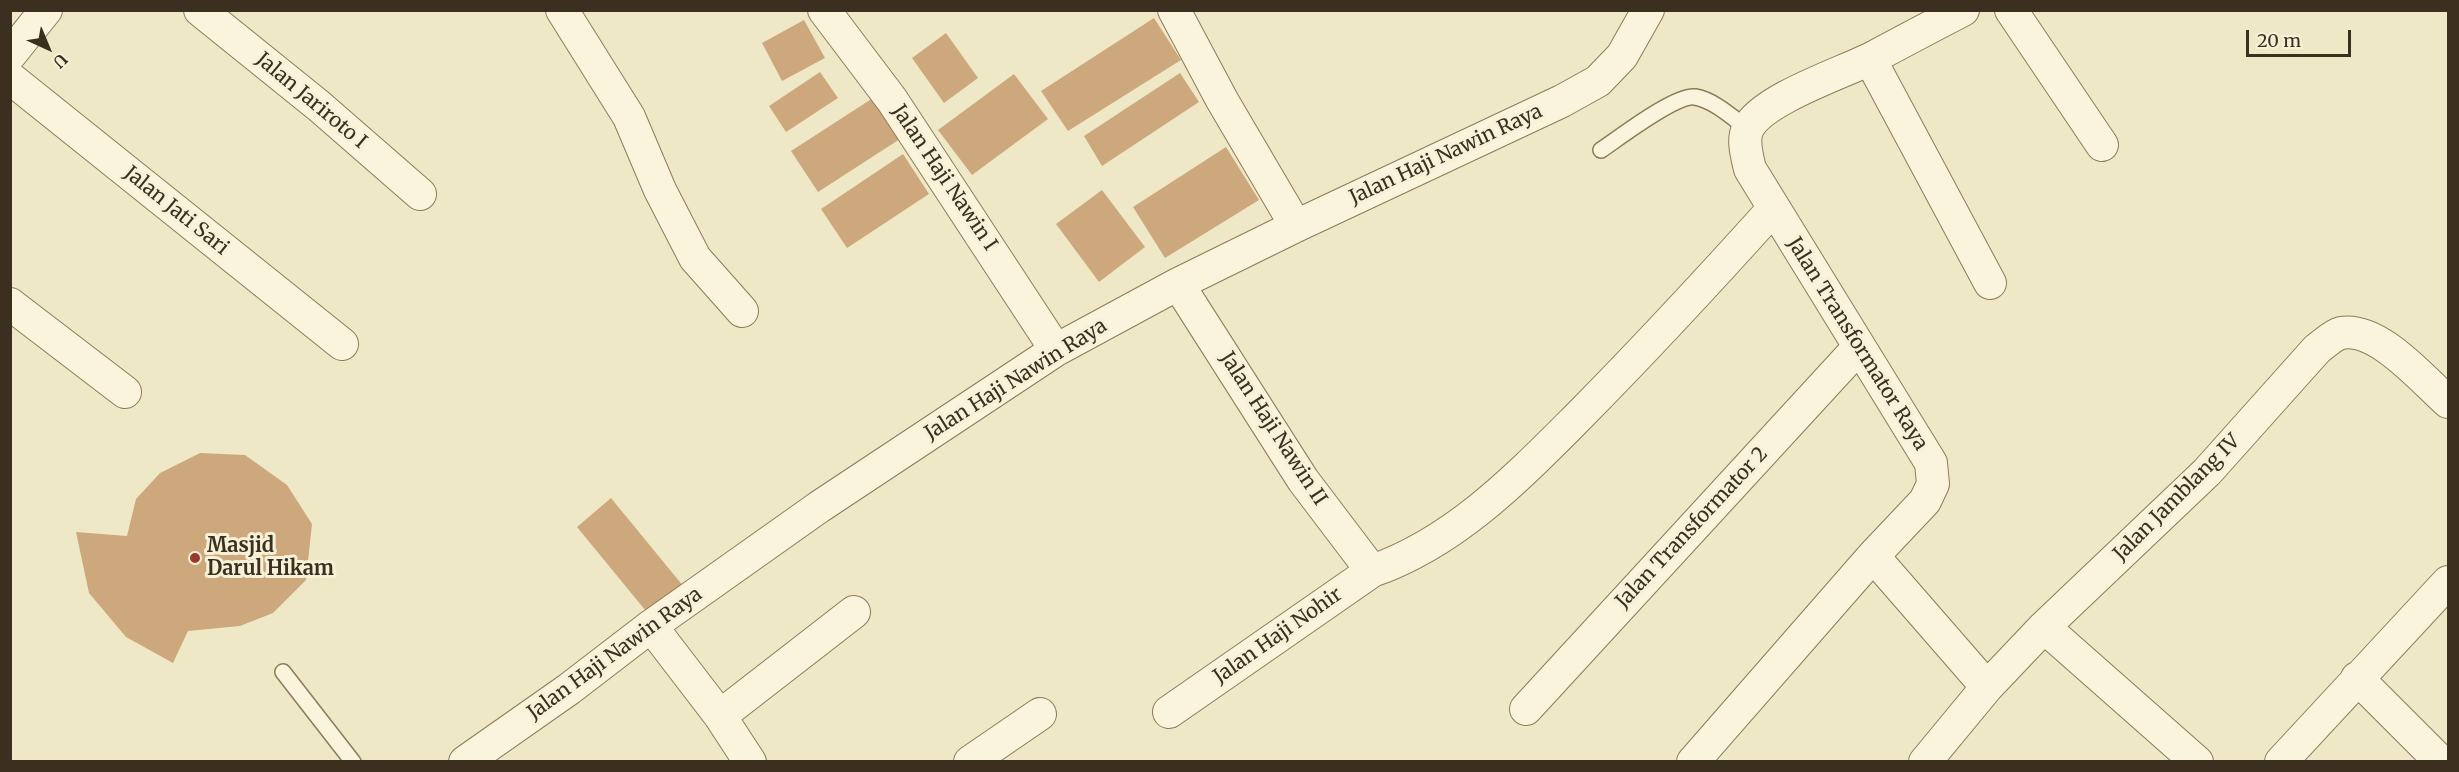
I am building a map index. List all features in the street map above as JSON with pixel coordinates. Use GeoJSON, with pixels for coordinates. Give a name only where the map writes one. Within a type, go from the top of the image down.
{"type":"FeatureCollection","features":[{"type":"Feature","properties":{"kind":"street"},"geometry":{"type":"LineString","coordinates":[[10,55],[46,10]]}},
{"type":"Feature","properties":{"kind":"street","name":"Jalan Jariroto I"},"geometry":{"type":"LineString","coordinates":[[200,10],[319,106],[420,194]]}},
{"type":"Feature","properties":{"kind":"street"},"geometry":{"type":"LineString","coordinates":[[562,10],[629,117],[660,190],[695,258],[742,311]]}},
{"type":"Feature","properties":{"kind":"street","name":"Jalan Haji Nawin I"},"geometry":{"type":"LineString","coordinates":[[824,10],[892,100],[1056,350]]}},
{"type":"Feature","properties":{"kind":"street"},"geometry":{"type":"LineString","coordinates":[[1174,10],[1222,100],[1296,226]]}},
{"type":"Feature","properties":{"kind":"street","name":"Jalan Haji Nawin Raya"},"geometry":{"type":"LineString","coordinates":[[465,762],[819,507],[1056,350],[1178,284],[1562,101],[1598,81],[1622,57],[1648,10]]}},
{"type":"Feature","properties":{"kind":"street"},"geometry":{"type":"LineString","coordinates":[[1748,129],[1762,112],[1782,100],[1870,59],[1963,10]]}},
{"type":"Feature","properties":{"kind":"street"},"geometry":{"type":"LineString","coordinates":[[2011,10],[2102,145]]}},
{"type":"Feature","properties":{"kind":"street"},"geometry":{"type":"LineString","coordinates":[[1870,59],[1989,283]]}},
{"type":"Feature","properties":{"kind":"street","name":"Jalan Jati Sari"},"geometry":{"type":"LineString","coordinates":[[10,78],[342,344]]}},
{"type":"Feature","properties":{"kind":"street","name":"Jalan Transformator Raya"},"geometry":{"type":"LineString","coordinates":[[1693,762],[1873,556],[1925,501],[1933,484],[1931,463],[1750,169],[1745,147],[1748,129]]}},
{"type":"Feature","properties":{"kind":"street","name":"Jalan Haji Nohir"},"geometry":{"type":"LineString","coordinates":[[1169,712],[1381,568],[1460,526],[1513,481],[1652,343],[1774,208]]}},
{"type":"Feature","properties":{"kind":"street","name":"Jalan Haji Nawin II"},"geometry":{"type":"LineString","coordinates":[[1178,284],[1303,480],[1381,568]]}},
{"type":"Feature","properties":{"kind":"street"},"geometry":{"type":"LineString","coordinates":[[10,304],[125,392]]}},
{"type":"Feature","properties":{"kind":"street","name":"Jalan Jamblang IV"},"geometry":{"type":"LineString","coordinates":[[1925,762],[1987,687],[2044,627],[2207,472],[2317,349],[2340,333],[2360,334],[2385,345],[2448,402]]}},
{"type":"Feature","properties":{"kind":"street","name":"Jalan Transformator 2"},"geometry":{"type":"LineString","coordinates":[[1526,709],[1859,347]]}},
{"type":"Feature","properties":{"kind":"street"},"geometry":{"type":"LineString","coordinates":[[1873,556],[1987,687]]}},
{"type":"Feature","properties":{"kind":"street"},"geometry":{"type":"LineString","coordinates":[[2281,762],[2448,582]]}},
{"type":"Feature","properties":{"kind":"street"},"geometry":{"type":"LineString","coordinates":[[720,716],[855,612]]}},
{"type":"Feature","properties":{"kind":"street"},"geometry":{"type":"LineString","coordinates":[[651,626],[720,716],[750,762]]}},
{"type":"Feature","properties":{"kind":"street"},"geometry":{"type":"LineString","coordinates":[[2044,627],[2198,762]]}},
{"type":"Feature","properties":{"kind":"street"},"geometry":{"type":"LineString","coordinates":[[2357,678],[2441,762]]}},
{"type":"Feature","properties":{"kind":"street"},"geometry":{"type":"LineString","coordinates":[[970,762],[1040,714]]}},
{"type":"Feature","properties":{"kind":"lane"},"geometry":{"type":"LineString","coordinates":[[1600,150],[1678,100],[1695,97],[1725,111],[1748,129]]}},
{"type":"Feature","properties":{"kind":"lane"},"geometry":{"type":"LineString","coordinates":[[283,672],[353,762]]}},
{"type":"Feature","properties":{"kind":"building"},"geometry":{"type":"Polygon","coordinates":[[[1154,18],[1181,60],[1068,131],[1041,91],[1154,18]]]}},
{"type":"Feature","properties":{"kind":"building"},"geometry":{"type":"Polygon","coordinates":[[[804,20],[825,58],[782,81],[762,43],[804,20]]]}},
{"type":"Feature","properties":{"kind":"building"},"geometry":{"type":"Polygon","coordinates":[[[946,33],[978,78],[944,103],[912,58],[946,33]]]}},
{"type":"Feature","properties":{"kind":"building"},"geometry":{"type":"Polygon","coordinates":[[[820,72],[838,98],[786,132],[769,106],[820,72]]]}},
{"type":"Feature","properties":{"kind":"building"},"geometry":{"type":"Polygon","coordinates":[[[1180,73],[1199,102],[1102,166],[1084,136],[1180,73]]]}},
{"type":"Feature","properties":{"kind":"building"},"geometry":{"type":"Polygon","coordinates":[[[1014,74],[1048,119],[972,175],[938,130],[1014,74]]]}},
{"type":"Feature","properties":{"kind":"building"},"geometry":{"type":"Polygon","coordinates":[[[873,98],[900,139],[818,192],[791,151],[873,98]]]}},
{"type":"Feature","properties":{"kind":"building"},"geometry":{"type":"Polygon","coordinates":[[[1226,147],[1259,200],[1165,258],[1133,207],[1226,147]]]}},
{"type":"Feature","properties":{"kind":"building"},"geometry":{"type":"Polygon","coordinates":[[[903,154],[929,194],[847,248],[821,209],[903,154]]]}},
{"type":"Feature","properties":{"kind":"building"},"geometry":{"type":"Polygon","coordinates":[[[1102,190],[1145,247],[1099,282],[1056,224],[1102,190]]]}},
{"type":"Feature","properties":{"kind":"building","name":"Masjid Darul Hikam"},"geometry":{"type":"Polygon","coordinates":[[[200,453],[245,455],[287,485],[312,524],[306,580],[273,613],[240,626],[188,631],[173,663],[126,637],[89,593],[76,532],[127,536],[136,499],[160,473],[200,453]]]}},
{"type":"Feature","properties":{"kind":"building"},"geometry":{"type":"Polygon","coordinates":[[[611,498],[684,587],[650,616],[577,527],[611,498]]]}},
{"type":"Feature","properties":{"kind":"place","name":"Masjid Darul Hikam"},"geometry":{"type":"Point","coordinates":[195,558]}}]}
